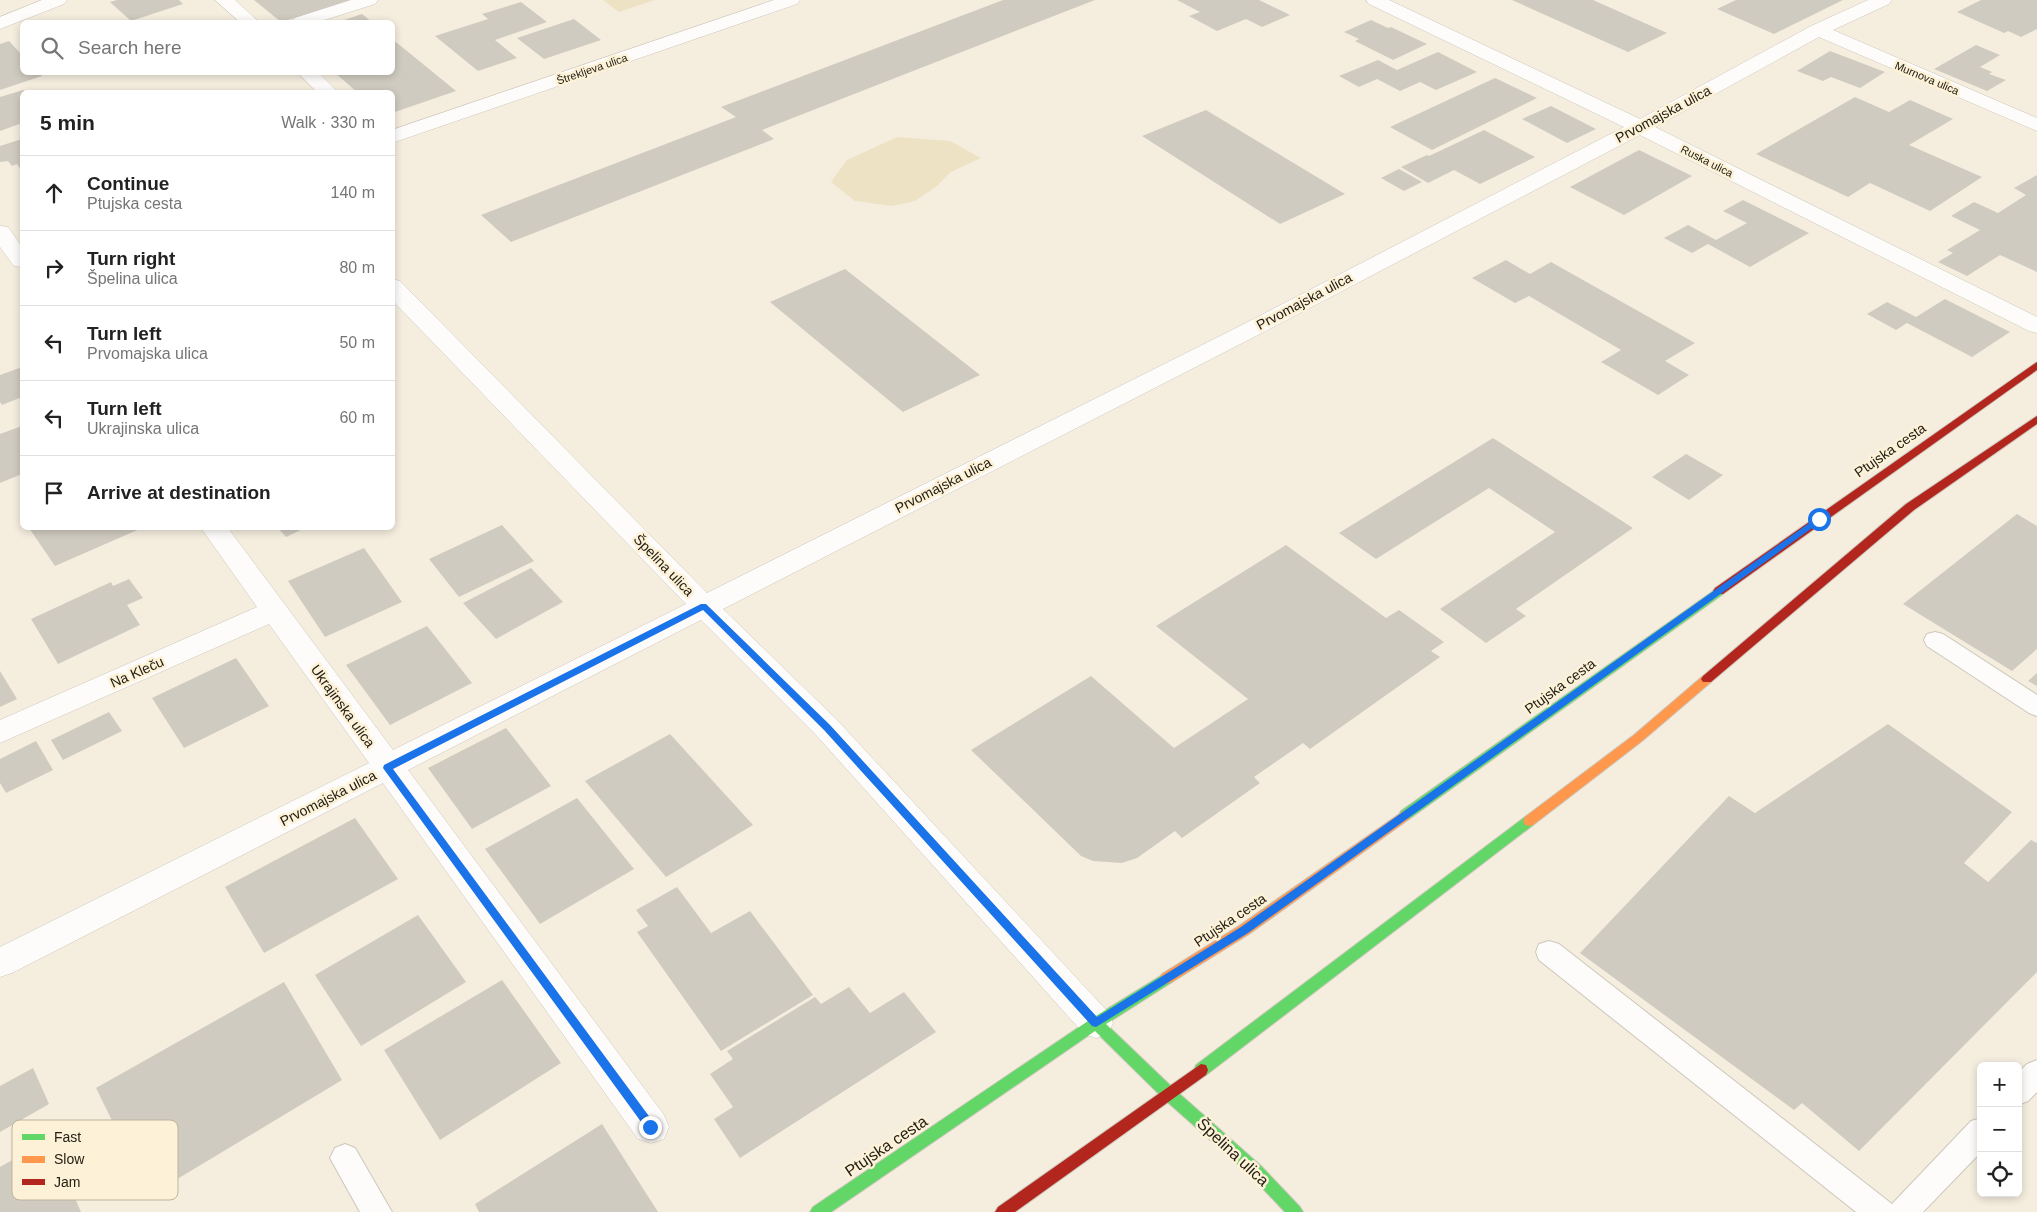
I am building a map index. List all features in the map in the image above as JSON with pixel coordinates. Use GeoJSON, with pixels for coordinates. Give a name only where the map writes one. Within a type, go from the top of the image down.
{"type":"FeatureCollection","features":[{"type":"Feature","properties":{"kind":"main road","name":"Ptujska cesta"},"geometry":{"type":"LineString","coordinates":[[818,1212],[1096,1023],[1244,930],[2037,365]]}},
{"type":"Feature","properties":{"kind":"main road"},"geometry":{"type":"LineString","coordinates":[[1003,1212],[1169,1094],[1638,738],[1910,507],[2037,419]]}},
{"type":"Feature","properties":{"kind":"main road"},"geometry":{"type":"LineString","coordinates":[[1096,1023],[1169,1094]]}},
{"type":"Feature","properties":{"kind":"main road","name":"Špelina ulica"},"geometry":{"type":"LineString","coordinates":[[1169,1094],[1256,1171],[1295,1212]]}},
{"type":"Feature","properties":{"kind":"street"},"geometry":{"type":"LineString","coordinates":[[0,24],[58,0]]}},
{"type":"Feature","properties":{"kind":"street"},"geometry":{"type":"LineString","coordinates":[[224,0],[248,20]]}},
{"type":"Feature","properties":{"kind":"street"},"geometry":{"type":"LineString","coordinates":[[307,20],[369,0]]}},
{"type":"Feature","properties":{"kind":"street","name":"Štrekljeva ulica"},"geometry":{"type":"LineString","coordinates":[[395,136],[791,0]]}},
{"type":"Feature","properties":{"kind":"street","name":"Ruska ulica"},"geometry":{"type":"LineString","coordinates":[[1375,0],[1640,127],[2037,326]]}},
{"type":"Feature","properties":{"kind":"street","name":"Prvomajska ulica"},"geometry":{"type":"LineString","coordinates":[[0,963],[1250,330],[1640,127],[1818,30],[1882,0]]}},
{"type":"Feature","properties":{"kind":"street","name":"Murnova ulica"},"geometry":{"type":"LineString","coordinates":[[1818,30],[2037,125]]}},
{"type":"Feature","properties":{"kind":"street"},"geometry":{"type":"LineString","coordinates":[[309,75],[326,90]]}},
{"type":"Feature","properties":{"kind":"street"},"geometry":{"type":"LineString","coordinates":[[0,232],[16,258]]}},
{"type":"Feature","properties":{"kind":"street","name":"Špelina ulica"},"geometry":{"type":"LineString","coordinates":[[395,289],[704,606],[827,728],[1096,1023]]}},
{"type":"Feature","properties":{"kind":"street","name":"Ukrajinska ulica"},"geometry":{"type":"LineString","coordinates":[[215,530],[650,1127]]}},
{"type":"Feature","properties":{"kind":"street","name":"Na Kleču"},"geometry":{"type":"LineString","coordinates":[[0,732],[274,611]]}},
{"type":"Feature","properties":{"kind":"lane"},"geometry":{"type":"LineString","coordinates":[[1935,640],[2037,707]]}},
{"type":"Feature","properties":{"kind":"lane"},"geometry":{"type":"LineString","coordinates":[[1549,952],[1880,1212]]}},
{"type":"Feature","properties":{"kind":"lane"},"geometry":{"type":"LineString","coordinates":[[2022,1088],[2037,1073]]}},
{"type":"Feature","properties":{"kind":"lane"},"geometry":{"type":"LineString","coordinates":[[1902,1212],[1977,1135]]}},
{"type":"Feature","properties":{"kind":"lane"},"geometry":{"type":"LineString","coordinates":[[345,1158],[377,1212]]}},
{"type":"Feature","properties":{"kind":"shaded area"},"geometry":{"type":"Polygon","coordinates":[[[603,0],[655,0],[619,12],[603,0]]]}},
{"type":"Feature","properties":{"kind":"shaded area"},"geometry":{"type":"Polygon","coordinates":[[[897,137],[950,141],[981,158],[951,172],[937,186],[915,201],[892,206],[855,201],[831,182],[847,160],[897,137]]]}},
{"type":"Feature","properties":{"kind":"building"},"geometry":{"type":"Polygon","coordinates":[[[117,0],[179,0],[183,4],[130,20],[110,2],[117,0]]]}},
{"type":"Feature","properties":{"kind":"building"},"geometry":{"type":"Polygon","coordinates":[[[254,0],[354,0],[288,20],[279,20],[254,0]]]}},
{"type":"Feature","properties":{"kind":"building"},"geometry":{"type":"Polygon","coordinates":[[[1003,0],[1095,0],[762,130],[774,139],[511,242],[481,215],[736,117],[721,107],[1003,0]]]}},
{"type":"Feature","properties":{"kind":"building"},"geometry":{"type":"Polygon","coordinates":[[[1177,0],[1259,0],[1290,15],[1262,27],[1246,19],[1217,31],[1189,16],[1200,12],[1177,0]]]}},
{"type":"Feature","properties":{"kind":"building"},"geometry":{"type":"Polygon","coordinates":[[[1512,0],[1593,0],[1667,33],[1628,52],[1512,0]]]}},
{"type":"Feature","properties":{"kind":"building"},"geometry":{"type":"Polygon","coordinates":[[[1736,0],[1843,0],[1774,34],[1717,9],[1736,0]]]}},
{"type":"Feature","properties":{"kind":"building"},"geometry":{"type":"Polygon","coordinates":[[[1981,0],[2037,0],[2037,29],[2021,37],[2008,31],[2004,33],[1957,12],[1981,0]]]}},
{"type":"Feature","properties":{"kind":"building"},"geometry":{"type":"Polygon","coordinates":[[[521,2],[547,22],[495,40],[517,58],[478,71],[435,36],[488,19],[482,14],[521,2]]]}},
{"type":"Feature","properties":{"kind":"building"},"geometry":{"type":"Polygon","coordinates":[[[362,14],[370,20],[344,20],[362,14]]]}},
{"type":"Feature","properties":{"kind":"building"},"geometry":{"type":"Polygon","coordinates":[[[574,19],[601,40],[544,59],[517,38],[574,19]]]}},
{"type":"Feature","properties":{"kind":"building"},"geometry":{"type":"Polygon","coordinates":[[[1371,20],[1427,44],[1393,60],[1355,41],[1359,39],[1344,32],[1371,20]]]}},
{"type":"Feature","properties":{"kind":"building"},"geometry":{"type":"Polygon","coordinates":[[[9,41],[20,53],[20,75],[42,76],[0,90],[0,44],[9,41]]]}},
{"type":"Feature","properties":{"kind":"building"},"geometry":{"type":"Polygon","coordinates":[[[395,41],[456,91],[395,112],[395,90],[355,90],[337,75],[395,75],[395,41]]]}},
{"type":"Feature","properties":{"kind":"building"},"geometry":{"type":"Polygon","coordinates":[[[1976,45],[2000,55],[1980,67],[1992,72],[1989,74],[2006,80],[1987,91],[1934,69],[1976,45]]]}},
{"type":"Feature","properties":{"kind":"building"},"geometry":{"type":"Polygon","coordinates":[[[1830,51],[1885,72],[1860,88],[1831,77],[1823,81],[1797,71],[1830,51]]]}},
{"type":"Feature","properties":{"kind":"building"},"geometry":{"type":"Polygon","coordinates":[[[1438,52],[1477,72],[1436,90],[1420,82],[1400,91],[1377,79],[1359,87],[1339,76],[1378,60],[1397,70],[1438,52]]]}},
{"type":"Feature","properties":{"kind":"building"},"geometry":{"type":"Polygon","coordinates":[[[1495,78],[1537,98],[1432,150],[1390,127],[1495,78]]]}},
{"type":"Feature","properties":{"kind":"building"},"geometry":{"type":"Polygon","coordinates":[[[20,91],[20,124],[0,131],[0,97],[20,91]]]}},
{"type":"Feature","properties":{"kind":"building"},"geometry":{"type":"Polygon","coordinates":[[[1855,97],[1889,112],[1910,100],[1953,119],[1909,145],[1982,177],[1930,211],[1870,183],[1848,197],[1756,154],[1855,97]]]}},
{"type":"Feature","properties":{"kind":"building"},"geometry":{"type":"Polygon","coordinates":[[[1551,106],[1596,129],[1567,143],[1522,119],[1551,106]]]}},
{"type":"Feature","properties":{"kind":"building"},"geometry":{"type":"Polygon","coordinates":[[[1206,110],[1345,194],[1280,224],[1142,136],[1206,110]]]}},
{"type":"Feature","properties":{"kind":"building"},"geometry":{"type":"Polygon","coordinates":[[[1484,130],[1535,157],[1480,184],[1454,170],[1428,183],[1401,167],[1427,155],[1429,156],[1484,130]]]}},
{"type":"Feature","properties":{"kind":"building"},"geometry":{"type":"Polygon","coordinates":[[[20,140],[20,169],[17,164],[12,166],[8,161],[0,162],[0,146],[20,140]]]}},
{"type":"Feature","properties":{"kind":"building"},"geometry":{"type":"Polygon","coordinates":[[[1639,150],[1692,176],[1624,215],[1570,187],[1639,150]]]}},
{"type":"Feature","properties":{"kind":"building"},"geometry":{"type":"Polygon","coordinates":[[[1399,169],[1422,182],[1404,191],[1381,178],[1399,169]]]}},
{"type":"Feature","properties":{"kind":"building"},"geometry":{"type":"Polygon","coordinates":[[[2037,175],[2037,272],[2000,255],[1967,276],[1938,262],[1953,253],[1947,250],[1980,230],[1951,216],[1974,202],[1998,213],[2026,195],[2014,188],[2037,175]]]}},
{"type":"Feature","properties":{"kind":"building"},"geometry":{"type":"Polygon","coordinates":[[[1743,200],[1809,233],[1750,267],[1708,244],[1692,253],[1664,238],[1688,225],[1716,240],[1747,223],[1723,211],[1743,200]]]}},
{"type":"Feature","properties":{"kind":"building"},"geometry":{"type":"Polygon","coordinates":[[[1506,260],[1530,274],[1551,262],[1695,343],[1665,361],[1689,375],[1658,395],[1601,362],[1621,350],[1529,296],[1515,303],[1472,278],[1506,260]]]}},
{"type":"Feature","properties":{"kind":"building"},"geometry":{"type":"Polygon","coordinates":[[[845,269],[980,375],[903,412],[770,302],[845,269]]]}},
{"type":"Feature","properties":{"kind":"building"},"geometry":{"type":"Polygon","coordinates":[[[1945,299],[2010,332],[1972,357],[1907,323],[1896,330],[1867,314],[1887,302],[1916,317],[1945,299]]]}},
{"type":"Feature","properties":{"kind":"building"},"geometry":{"type":"Polygon","coordinates":[[[20,368],[20,398],[2,405],[0,402],[0,375],[20,368]]]}},
{"type":"Feature","properties":{"kind":"building"},"geometry":{"type":"Polygon","coordinates":[[[20,427],[20,475],[0,483],[0,434],[20,427]]]}},
{"type":"Feature","properties":{"kind":"building"},"geometry":{"type":"Polygon","coordinates":[[[1493,438],[1633,528],[1516,609],[1526,616],[1486,643],[1440,609],[1555,532],[1489,488],[1376,559],[1339,533],[1493,438]]]}},
{"type":"Feature","properties":{"kind":"building"},"geometry":{"type":"Polygon","coordinates":[[[1686,454],[1723,475],[1689,500],[1652,477],[1686,454]]]}},
{"type":"Feature","properties":{"kind":"building"},"geometry":{"type":"Polygon","coordinates":[[[2017,514],[2037,526],[2037,649],[2012,671],[1903,604],[2017,514]]]}},
{"type":"Feature","properties":{"kind":"building"},"geometry":{"type":"Polygon","coordinates":[[[502,525],[534,561],[459,597],[429,559],[502,525]]]}},
{"type":"Feature","properties":{"kind":"building"},"geometry":{"type":"Polygon","coordinates":[[[30,530],[137,530],[55,566],[30,530]]]}},
{"type":"Feature","properties":{"kind":"building"},"geometry":{"type":"Polygon","coordinates":[[[280,530],[301,530],[286,537],[280,530]]]}},
{"type":"Feature","properties":{"kind":"building"},"geometry":{"type":"Polygon","coordinates":[[[1286,545],[1386,618],[1399,610],[1444,642],[1431,651],[1440,657],[1310,749],[1303,743],[1254,777],[1260,783],[1182,838],[1175,831],[1137,858],[1122,863],[1093,861],[1081,856],[971,750],[1091,676],[1174,748],[1248,699],[1156,626],[1286,545]]]}},
{"type":"Feature","properties":{"kind":"building"},"geometry":{"type":"Polygon","coordinates":[[[364,548],[402,602],[325,637],[288,581],[364,548]]]}},
{"type":"Feature","properties":{"kind":"building"},"geometry":{"type":"Polygon","coordinates":[[[531,568],[563,602],[496,639],[463,603],[531,568]]]}},
{"type":"Feature","properties":{"kind":"building"},"geometry":{"type":"Polygon","coordinates":[[[129,579],[143,598],[127,605],[140,625],[58,664],[31,619],[111,582],[113,586],[129,579]]]}},
{"type":"Feature","properties":{"kind":"building"},"geometry":{"type":"Polygon","coordinates":[[[427,626],[472,683],[390,725],[346,665],[427,626]]]}},
{"type":"Feature","properties":{"kind":"building"},"geometry":{"type":"Polygon","coordinates":[[[236,658],[269,706],[184,748],[152,698],[236,658]]]}},
{"type":"Feature","properties":{"kind":"building"},"geometry":{"type":"Polygon","coordinates":[[[0,671],[17,699],[0,707],[0,671]]]}},
{"type":"Feature","properties":{"kind":"building"},"geometry":{"type":"Polygon","coordinates":[[[2037,673],[2037,686],[2028,681],[2037,673]]]}},
{"type":"Feature","properties":{"kind":"building"},"geometry":{"type":"Polygon","coordinates":[[[109,712],[122,731],[63,760],[51,740],[109,712]]]}},
{"type":"Feature","properties":{"kind":"building"},"geometry":{"type":"Polygon","coordinates":[[[1888,724],[2012,812],[1964,863],[1988,882],[2031,840],[2037,843],[2037,972],[1859,1151],[1802,1103],[1794,1110],[1580,953],[1729,796],[1755,813],[1888,724]]]}},
{"type":"Feature","properties":{"kind":"building"},"geometry":{"type":"Polygon","coordinates":[[[506,728],[551,786],[472,829],[428,768],[506,728]]]}},
{"type":"Feature","properties":{"kind":"building"},"geometry":{"type":"Polygon","coordinates":[[[670,734],[753,825],[666,877],[585,781],[670,734]]]}},
{"type":"Feature","properties":{"kind":"building"},"geometry":{"type":"Polygon","coordinates":[[[36,741],[53,770],[6,793],[0,783],[0,759],[36,741]]]}},
{"type":"Feature","properties":{"kind":"building"},"geometry":{"type":"Polygon","coordinates":[[[577,798],[634,869],[540,924],[485,849],[577,798]]]}},
{"type":"Feature","properties":{"kind":"building"},"geometry":{"type":"Polygon","coordinates":[[[355,818],[398,879],[264,953],[225,887],[355,818]]]}},
{"type":"Feature","properties":{"kind":"building"},"geometry":{"type":"Polygon","coordinates":[[[677,887],[711,933],[750,911],[813,995],[721,1051],[637,932],[648,926],[636,910],[677,887]]]}},
{"type":"Feature","properties":{"kind":"building"},"geometry":{"type":"Polygon","coordinates":[[[418,915],[466,982],[361,1046],[315,975],[418,915]]]}},
{"type":"Feature","properties":{"kind":"building"},"geometry":{"type":"Polygon","coordinates":[[[502,980],[561,1063],[440,1140],[384,1050],[502,980]]]}},
{"type":"Feature","properties":{"kind":"building"},"geometry":{"type":"Polygon","coordinates":[[[284,982],[342,1080],[178,1179],[178,1120],[112,1120],[96,1088],[284,982]]]}},
{"type":"Feature","properties":{"kind":"building"},"geometry":{"type":"Polygon","coordinates":[[[849,987],[870,1013],[904,992],[936,1032],[740,1158],[714,1119],[733,1107],[710,1074],[733,1059],[727,1051],[815,997],[821,1004],[849,987]]]}},
{"type":"Feature","properties":{"kind":"building"},"geometry":{"type":"Polygon","coordinates":[[[33,1068],[49,1104],[21,1120],[12,1120],[12,1125],[0,1132],[0,1086],[33,1068]]]}},
{"type":"Feature","properties":{"kind":"building"},"geometry":{"type":"Polygon","coordinates":[[[602,1124],[658,1212],[479,1212],[475,1204],[602,1124]]]}},
{"type":"Feature","properties":{"kind":"building"},"geometry":{"type":"Polygon","coordinates":[[[12,1160],[12,1200],[76,1200],[81,1212],[0,1212],[0,1167],[12,1160]]]}},
{"type":"Feature","properties":{"kind":"traffic: fast"},"geometry":{"type":"LineString","coordinates":[[1405,815],[1719,591]]}},
{"type":"Feature","properties":{"kind":"traffic: fast"},"geometry":{"type":"LineString","coordinates":[[1201,1070],[1529,821]]}},
{"type":"Feature","properties":{"kind":"traffic: fast"},"geometry":{"type":"LineString","coordinates":[[818,1212],[1096,1023],[1167,978]]}},
{"type":"Feature","properties":{"kind":"traffic: fast"},"geometry":{"type":"LineString","coordinates":[[1096,1023],[1169,1094]]}},
{"type":"Feature","properties":{"kind":"traffic: fast"},"geometry":{"type":"LineString","coordinates":[[1169,1094],[1256,1171],[1295,1212]]}},
{"type":"Feature","properties":{"kind":"traffic: slow"},"geometry":{"type":"LineString","coordinates":[[1529,821],[1638,738],[1707,679]]}},
{"type":"Feature","properties":{"kind":"traffic: slow"},"geometry":{"type":"LineString","coordinates":[[1167,978],[1244,930],[1405,815]]}},
{"type":"Feature","properties":{"kind":"traffic: jam"},"geometry":{"type":"LineString","coordinates":[[1719,591],[2037,365]]}},
{"type":"Feature","properties":{"kind":"traffic: jam"},"geometry":{"type":"LineString","coordinates":[[1707,679],[1910,507],[2037,419]]}},
{"type":"Feature","properties":{"kind":"traffic: jam"},"geometry":{"type":"LineString","coordinates":[[1003,1212],[1201,1070]]}},
{"type":"Feature","properties":{"kind":"route"},"geometry":{"type":"LineString","coordinates":[[650,1127],[387,768],[704,606],[827,728],[1096,1023],[1244,930],[1819,519]]}}]}
